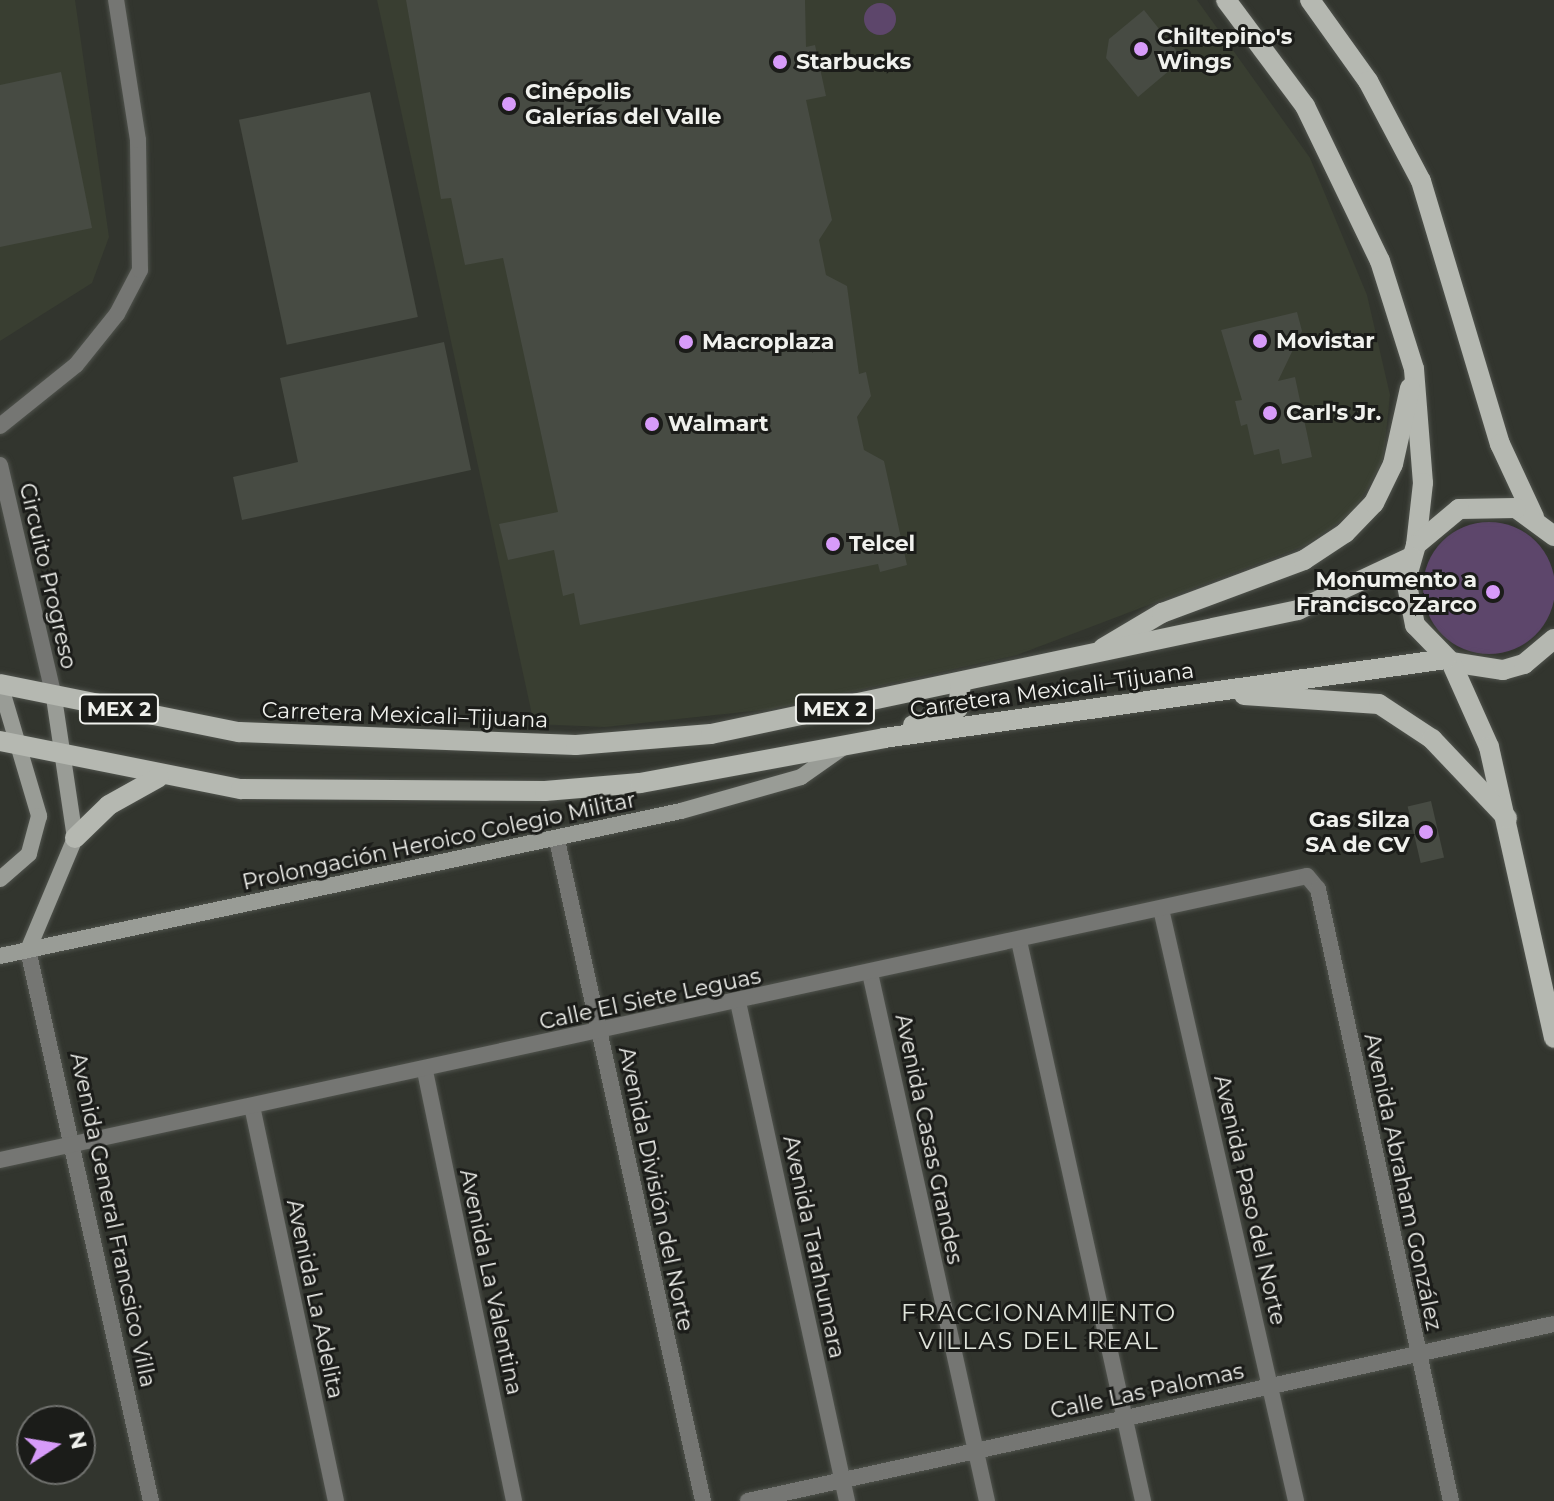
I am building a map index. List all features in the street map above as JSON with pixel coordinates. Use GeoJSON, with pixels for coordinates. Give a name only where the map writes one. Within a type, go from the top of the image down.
{"type":"FeatureCollection","features":[{"type":"Feature","properties":{"kind":"main road"},"geometry":{"type":"LineString","coordinates":[[1226,0],[1305,106],[1353,193],[1414,369],[1423,483],[1407,604],[1415,625],[1449,660],[1489,747],[1554,1038]]}},
{"type":"Feature","properties":{"kind":"main road"},"geometry":{"type":"LineString","coordinates":[[1310,0],[1368,81],[1421,181],[1500,444],[1547,526]]}},
{"type":"Feature","properties":{"kind":"main road"},"geometry":{"type":"LineString","coordinates":[[1090,655],[1162,613],[1304,560],[1345,533],[1374,503],[1393,464],[1414,369]]}},
{"type":"Feature","properties":{"kind":"main road","name":"MEX 2"},"geometry":{"type":"LineString","coordinates":[[1413,551],[1441,519],[1478,505],[1547,526]]}},
{"type":"Feature","properties":{"kind":"main road","name":"Carretera Mexicali–Tijuana"},"geometry":{"type":"LineString","coordinates":[[0,684],[239,732],[576,745],[711,734],[961,684],[1298,610],[1413,551]]}},
{"type":"Feature","properties":{"kind":"main road","name":"Carretera Mexicali–Tijuana"},"geometry":{"type":"LineString","coordinates":[[0,741],[68,760],[241,789],[411,796],[545,791],[683,777],[884,738],[1449,660],[1503,670],[1554,639]]}},
{"type":"Feature","properties":{"kind":"main road"},"geometry":{"type":"LineString","coordinates":[[884,738],[958,708],[961,684]]}},
{"type":"Feature","properties":{"kind":"main road","name":"MEX 2"},"geometry":{"type":"LineString","coordinates":[[1200,694],[1379,704],[1432,739],[1507,818]]}},
{"type":"Feature","properties":{"kind":"main road"},"geometry":{"type":"LineString","coordinates":[[75,838],[109,805],[159,777]]}},
{"type":"Feature","properties":{"kind":"street"},"geometry":{"type":"LineString","coordinates":[[0,426],[76,365],[117,314],[140,270],[138,140],[116,0]]}},
{"type":"Feature","properties":{"kind":"street","name":"Circuito Progreso"},"geometry":{"type":"LineString","coordinates":[[0,465],[54,697]]}},
{"type":"Feature","properties":{"kind":"street"},"geometry":{"type":"LineString","coordinates":[[0,684],[22,749],[39,816],[37,835],[29,854],[0,879]]}},
{"type":"Feature","properties":{"kind":"street"},"geometry":{"type":"LineString","coordinates":[[28,950],[75,838],[68,760],[54,697]]}},
{"type":"Feature","properties":{"kind":"street","name":"Prolongación Heroico Colegio Militar"},"geometry":{"type":"LineString","coordinates":[[0,956],[557,840],[801,777],[847,745]]}},
{"type":"Feature","properties":{"kind":"street","name":"Avenida División del Norte"},"geometry":{"type":"LineString","coordinates":[[557,840],[703,1501]]}},
{"type":"Feature","properties":{"kind":"street","name":"Calle El Siete Leguas"},"geometry":{"type":"LineString","coordinates":[[0,1160],[425,1071],[1307,876]]}},
{"type":"Feature","properties":{"kind":"street","name":"Avenida Abraham González"},"geometry":{"type":"LineString","coordinates":[[1307,876],[1318,889],[1451,1501]]}},
{"type":"Feature","properties":{"kind":"street","name":"Avenida Paso del Norte"},"geometry":{"type":"LineString","coordinates":[[1161,909],[1296,1501]]}},
{"type":"Feature","properties":{"kind":"street"},"geometry":{"type":"LineString","coordinates":[[1019,941],[1143,1501]]}},
{"type":"Feature","properties":{"kind":"street","name":"Avenida General Francsico Villa"},"geometry":{"type":"LineString","coordinates":[[28,950],[76,1144],[151,1501]]}},
{"type":"Feature","properties":{"kind":"street","name":"Avenida Casas Grandes"},"geometry":{"type":"LineString","coordinates":[[870,973],[987,1501]]}},
{"type":"Feature","properties":{"kind":"street","name":"Avenida Tarahumara"},"geometry":{"type":"LineString","coordinates":[[738,1002],[847,1501]]}},
{"type":"Feature","properties":{"kind":"street","name":"Avenida La Valentina"},"geometry":{"type":"LineString","coordinates":[[425,1071],[514,1501]]}},
{"type":"Feature","properties":{"kind":"street","name":"Avenida La Adelita"},"geometry":{"type":"LineString","coordinates":[[252,1106],[336,1501]]}},
{"type":"Feature","properties":{"kind":"street","name":"Calle Las Palomas"},"geometry":{"type":"LineString","coordinates":[[748,1501],[1554,1324]]}},
{"type":"Feature","properties":{"kind":"shaded area"},"geometry":{"type":"Polygon","coordinates":[[[0,0],[75,0],[109,237],[92,283],[0,341],[0,0]]]}},
{"type":"Feature","properties":{"kind":"shaded area"},"geometry":{"type":"Polygon","coordinates":[[[377,0],[1197,0],[1310,158],[1367,295],[1390,395],[1383,462],[1353,512],[1306,545],[1017,655],[772,709],[605,727],[534,724],[377,0]]]}},
{"type":"Feature","properties":{"kind":"shaded area"},"geometry":{"type":"Polygon","coordinates":[[[880,3],[891,8],[896,19],[891,30],[880,35],[869,30],[864,19],[869,8],[880,3]]]}},
{"type":"Feature","properties":{"kind":"shaded area"},"geometry":{"type":"Polygon","coordinates":[[[1489,522],[1514,527],[1535,542],[1550,563],[1555,588],[1550,613],[1535,634],[1514,649],[1489,654],[1464,649],[1443,634],[1428,613],[1423,588],[1428,563],[1443,542],[1464,527],[1489,522]]]}},
{"type":"Feature","properties":{"kind":"building","name":"Macroplaza"},"geometry":{"type":"Polygon","coordinates":[[[406,0],[805,0],[806,47],[815,45],[826,96],[806,100],[832,220],[819,240],[826,275],[847,286],[859,374],[866,372],[871,396],[857,417],[864,450],[884,461],[907,565],[880,572],[878,564],[580,625],[574,593],[563,596],[554,550],[508,560],[499,524],[558,512],[503,258],[465,265],[451,198],[441,199],[406,0]]]}},
{"type":"Feature","properties":{"kind":"building","name":"Chiltepino's Wings"},"geometry":{"type":"Polygon","coordinates":[[[1144,10],[1183,59],[1138,97],[1106,58],[1109,39],[1144,10]]]}},
{"type":"Feature","properties":{"kind":"building"},"geometry":{"type":"Polygon","coordinates":[[[61,72],[92,228],[0,247],[0,85],[61,72]]]}},
{"type":"Feature","properties":{"kind":"building"},"geometry":{"type":"Polygon","coordinates":[[[370,92],[418,317],[287,345],[239,120],[370,92]]]}},
{"type":"Feature","properties":{"kind":"building"},"geometry":{"type":"Polygon","coordinates":[[[1297,312],[1302,331],[1278,381],[1295,377],[1312,457],[1282,464],[1279,449],[1254,455],[1247,424],[1241,426],[1235,401],[1242,400],[1221,330],[1297,312]]]}},
{"type":"Feature","properties":{"kind":"building"},"geometry":{"type":"Polygon","coordinates":[[[444,342],[471,470],[242,520],[233,477],[298,462],[280,378],[444,342]]]}},
{"type":"Feature","properties":{"kind":"building","name":"Gas Silza SA de CV"},"geometry":{"type":"Polygon","coordinates":[[[1431,801],[1444,858],[1421,863],[1408,806],[1431,801]]]}},
{"type":"Feature","properties":{"kind":"place","name":"Chiltepino's Wings"},"geometry":{"type":"Point","coordinates":[1141,49]}},
{"type":"Feature","properties":{"kind":"place","name":"Starbucks"},"geometry":{"type":"Point","coordinates":[780,62]}},
{"type":"Feature","properties":{"kind":"place","name":"Cinépolis Galerías del Valle"},"geometry":{"type":"Point","coordinates":[509,104]}},
{"type":"Feature","properties":{"kind":"place","name":"Movistar"},"geometry":{"type":"Point","coordinates":[1260,341]}},
{"type":"Feature","properties":{"kind":"place","name":"Macroplaza"},"geometry":{"type":"Point","coordinates":[686,342]}},
{"type":"Feature","properties":{"kind":"place","name":"Carl's Jr."},"geometry":{"type":"Point","coordinates":[1270,413]}},
{"type":"Feature","properties":{"kind":"place","name":"Walmart"},"geometry":{"type":"Point","coordinates":[652,424]}},
{"type":"Feature","properties":{"kind":"place","name":"Telcel"},"geometry":{"type":"Point","coordinates":[833,544]}},
{"type":"Feature","properties":{"kind":"place","name":"Monumento a Francisco Zarco"},"geometry":{"type":"Point","coordinates":[1493,592]}},
{"type":"Feature","properties":{"kind":"place","name":"Gas Silza SA de CV"},"geometry":{"type":"Point","coordinates":[1426,832]}},
{"type":"Feature","properties":{"kind":"district","name":"FRACCIONAMIENTO VILLAS DEL REAL"},"geometry":{"type":"Point","coordinates":[1039,1327]}}]}
